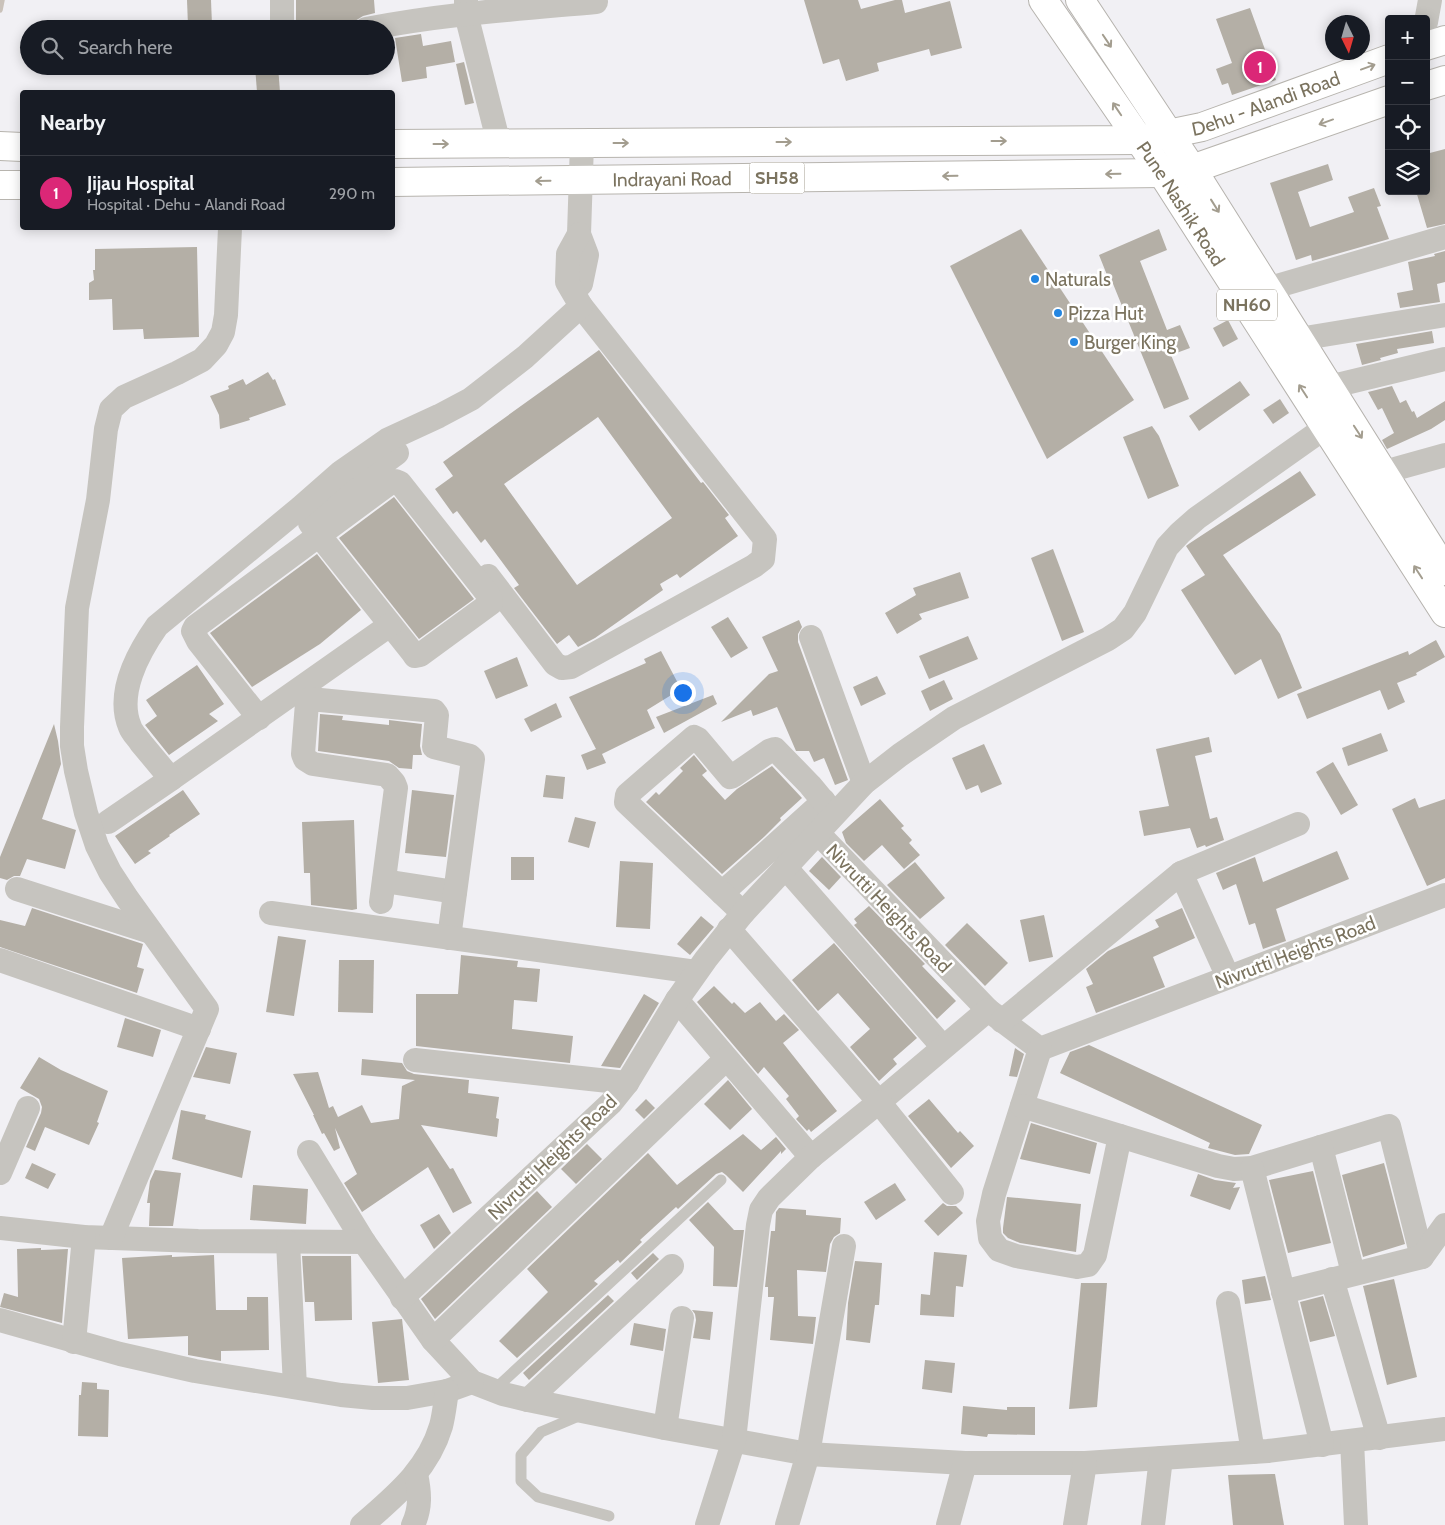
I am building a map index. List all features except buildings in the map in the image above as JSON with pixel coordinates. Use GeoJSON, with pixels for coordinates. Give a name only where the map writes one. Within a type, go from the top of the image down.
{"type":"FeatureCollection","features":[{"type":"Feature","properties":{"kind":"main road","name":"Pune Nashik Road"},"geometry":{"type":"LineString","coordinates":[[1043,0],[1162,174],[1445,613]]}},
{"type":"Feature","properties":{"kind":"main road","name":"Pune Nashik Road"},"geometry":{"type":"LineString","coordinates":[[1080,0],[1169,134],[1445,571]]}},
{"type":"Feature","properties":{"kind":"main road"},"geometry":{"type":"LineString","coordinates":[[1430,45],[1445,40]]}},
{"type":"Feature","properties":{"kind":"main road","name":"Dehu - Alandi Road"},"geometry":{"type":"LineString","coordinates":[[1139,140],[1202,127],[1385,61]]}},
{"type":"Feature","properties":{"kind":"main road"},"geometry":{"type":"LineString","coordinates":[[1430,85],[1445,80]]}},
{"type":"Feature","properties":{"kind":"main road","name":"Dehu - Alandi Road"},"geometry":{"type":"LineString","coordinates":[[1162,174],[1192,170],[1385,101]]}},
{"type":"Feature","properties":{"kind":"main road","name":"Indrayani Road"},"geometry":{"type":"LineString","coordinates":[[395,144],[1139,140]]}},
{"type":"Feature","properties":{"kind":"main road"},"geometry":{"type":"LineString","coordinates":[[0,146],[20,147]]}},
{"type":"Feature","properties":{"kind":"main road","name":"Indrayani Road"},"geometry":{"type":"LineString","coordinates":[[395,182],[1162,174]]}},
{"type":"Feature","properties":{"kind":"main road"},"geometry":{"type":"LineString","coordinates":[[0,185],[20,185]]}},
{"type":"Feature","properties":{"kind":"street"},"geometry":{"type":"LineString","coordinates":[[282,0],[282,20]]}},
{"type":"Feature","properties":{"kind":"street"},"geometry":{"type":"LineString","coordinates":[[1427,15],[1430,0]]}},
{"type":"Feature","properties":{"kind":"street"},"geometry":{"type":"LineString","coordinates":[[395,23],[466,7],[596,2]]}},
{"type":"Feature","properties":{"kind":"street"},"geometry":{"type":"LineString","coordinates":[[466,7],[498,144]]}},
{"type":"Feature","properties":{"kind":"street"},"geometry":{"type":"LineString","coordinates":[[171,779],[130,729],[126,716],[126,702],[131,671],[146,642],[157,626],[341,472],[392,447],[439,416],[471,399],[525,357],[577,299],[587,256],[579,234],[582,143]]}},
{"type":"Feature","properties":{"kind":"street"},"geometry":{"type":"LineString","coordinates":[[111,1238],[207,1010],[110,872],[97,846],[86,813],[72,746],[77,608],[98,500],[106,429],[111,409],[124,397],[202,360],[216,345],[223,332],[226,315],[230,230]]}},
{"type":"Feature","properties":{"kind":"street"},"geometry":{"type":"LineString","coordinates":[[1268,290],[1445,237]]}},
{"type":"Feature","properties":{"kind":"street"},"geometry":{"type":"LineString","coordinates":[[392,447],[548,657],[562,668],[572,667],[754,566],[763,559],[765,539],[577,299]]}},
{"type":"Feature","properties":{"kind":"street"},"geometry":{"type":"LineString","coordinates":[[1299,339],[1445,315]]}},
{"type":"Feature","properties":{"kind":"street"},"geometry":{"type":"LineString","coordinates":[[1329,386],[1445,359]]}},
{"type":"Feature","properties":{"kind":"street"},"geometry":{"type":"LineString","coordinates":[[722,893],[829,808],[900,755],[954,718],[1108,640],[1123,629],[1135,613],[1167,547],[1180,533],[1197,518],[1326,427]]}},
{"type":"Feature","properties":{"kind":"street"},"geometry":{"type":"LineString","coordinates":[[259,718],[198,641],[194,631],[195,627],[319,535],[391,482],[397,481],[491,600],[489,605],[419,656],[413,654],[319,535],[310,523],[312,516],[392,447]]}},
{"type":"Feature","properties":{"kind":"street"},"geometry":{"type":"LineString","coordinates":[[1384,472],[1445,455]]}},
{"type":"Feature","properties":{"kind":"street"},"geometry":{"type":"LineString","coordinates":[[108,822],[390,625]]}},
{"type":"Feature","properties":{"kind":"street"},"geometry":{"type":"LineString","coordinates":[[811,637],[864,783]]}},
{"type":"Feature","properties":{"kind":"street"},"geometry":{"type":"LineString","coordinates":[[449,938],[455,892],[472,759],[470,756],[434,746],[437,714],[434,710],[310,700],[307,703],[303,754],[305,759],[313,764],[387,775],[394,783],[396,794],[383,891],[455,892]]}},
{"type":"Feature","properties":{"kind":"street"},"geometry":{"type":"LineString","coordinates":[[829,808],[775,749],[772,749],[730,777],[698,739],[694,737],[627,795],[626,802],[722,893],[736,921],[952,1193]]}},
{"type":"Feature","properties":{"kind":"street"},"geometry":{"type":"LineString","coordinates":[[817,832],[829,808]]}},
{"type":"Feature","properties":{"kind":"street"},"geometry":{"type":"LineString","coordinates":[[707,1525],[734,1440],[758,1225],[762,1210],[769,1198],[811,1157],[943,1048],[995,1015],[1181,873],[1298,824]]}},
{"type":"Feature","properties":{"kind":"street","name":"Nivrutti Heights Road"},"geometry":{"type":"LineString","coordinates":[[402,1298],[611,1103],[627,1083],[696,972],[736,921],[817,832],[995,1015],[1040,1049],[1445,895]]}},
{"type":"Feature","properties":{"kind":"street"},"geometry":{"type":"LineString","coordinates":[[785,867],[943,1048]]}},
{"type":"Feature","properties":{"kind":"street"},"geometry":{"type":"LineString","coordinates":[[1181,873],[1228,977]]}},
{"type":"Feature","properties":{"kind":"street"},"geometry":{"type":"LineString","coordinates":[[17,889],[151,932]]}},
{"type":"Feature","properties":{"kind":"street"},"geometry":{"type":"LineString","coordinates":[[271,913],[696,972]]}},
{"type":"Feature","properties":{"kind":"street"},"geometry":{"type":"LineString","coordinates":[[0,960],[199,1029]]}},
{"type":"Feature","properties":{"kind":"street"},"geometry":{"type":"LineString","coordinates":[[677,1000],[811,1157]]}},
{"type":"Feature","properties":{"kind":"street"},"geometry":{"type":"LineString","coordinates":[[1040,1049],[994,1194],[988,1220],[990,1238],[999,1250],[1016,1256],[1077,1267],[1088,1265],[1095,1255],[1120,1136]]}},
{"type":"Feature","properties":{"kind":"street"},"geometry":{"type":"LineString","coordinates":[[433,1340],[726,1059]]}},
{"type":"Feature","properties":{"kind":"street"},"geometry":{"type":"LineString","coordinates":[[415,1060],[627,1083]]}},
{"type":"Feature","properties":{"kind":"street"},"geometry":{"type":"LineString","coordinates":[[1022,1106],[1218,1166],[1234,1169],[1252,1168],[1389,1126],[1422,1257]]}},
{"type":"Feature","properties":{"kind":"street"},"geometry":{"type":"LineString","coordinates":[[0,1173],[28,1108]]}},
{"type":"Feature","properties":{"kind":"street"},"geometry":{"type":"LineString","coordinates":[[1321,1147],[1342,1276],[1379,1438]]}},
{"type":"Feature","properties":{"kind":"street"},"geometry":{"type":"LineString","coordinates":[[309,1152],[364,1242],[433,1340],[483,1386]]}},
{"type":"Feature","properties":{"kind":"street"},"geometry":{"type":"LineString","coordinates":[[1252,1168],[1322,1445]]}},
{"type":"Feature","properties":{"kind":"street"},"geometry":{"type":"LineString","coordinates":[[1283,1292],[1422,1257],[1445,1225]]}},
{"type":"Feature","properties":{"kind":"street"},"geometry":{"type":"LineString","coordinates":[[0,1228],[84,1238],[364,1242]]}},
{"type":"Feature","properties":{"kind":"street"},"geometry":{"type":"LineString","coordinates":[[74,1342],[84,1238]]}},
{"type":"Feature","properties":{"kind":"street"},"geometry":{"type":"LineString","coordinates":[[288,1242],[295,1387]]}},
{"type":"Feature","properties":{"kind":"street"},"geometry":{"type":"LineString","coordinates":[[787,1525],[808,1454],[844,1246]]}},
{"type":"Feature","properties":{"kind":"street"},"geometry":{"type":"LineString","coordinates":[[528,1400],[672,1266]]}},
{"type":"Feature","properties":{"kind":"street"},"geometry":{"type":"LineString","coordinates":[[1228,1303],[1253,1452]]}},
{"type":"Feature","properties":{"kind":"street"},"geometry":{"type":"LineString","coordinates":[[665,1428],[682,1318]]}},
{"type":"Feature","properties":{"kind":"street"},"geometry":{"type":"LineString","coordinates":[[0,1320],[74,1342],[195,1371],[373,1398],[408,1398],[483,1386],[528,1400],[665,1428],[808,1454],[965,1463],[1085,1463],[1253,1452],[1445,1429]]}},
{"type":"Feature","properties":{"kind":"street"},"geometry":{"type":"LineString","coordinates":[[362,1525],[391,1500],[416,1474],[435,1442],[442,1424],[447,1391]]}},
{"type":"Feature","properties":{"kind":"street"},"geometry":{"type":"LineString","coordinates":[[1352,1441],[1356,1525]]}},
{"type":"Feature","properties":{"kind":"street"},"geometry":{"type":"LineString","coordinates":[[1153,1525],[1161,1458]]}},
{"type":"Feature","properties":{"kind":"street"},"geometry":{"type":"LineString","coordinates":[[948,1525],[965,1463]]}},
{"type":"Feature","properties":{"kind":"street"},"geometry":{"type":"LineString","coordinates":[[1075,1525],[1085,1463]]}},
{"type":"Feature","properties":{"kind":"street"},"geometry":{"type":"LineString","coordinates":[[413,1525],[418,1514],[420,1493],[416,1474]]}},
{"type":"Feature","properties":{"kind":"lane"},"geometry":{"type":"LineString","coordinates":[[483,1386],[721,1180]]}},
{"type":"Feature","properties":{"kind":"lane"},"geometry":{"type":"LineString","coordinates":[[587,1412],[540,1432],[521,1455],[521,1481],[538,1497],[609,1516]]}},
{"type":"Feature","properties":{"kind":"waterway"},"geometry":{"type":"LineString","coordinates":[[0,10],[2,0]]}},
{"type":"Feature","properties":{"kind":"place","name":"Jijau Hospital"},"geometry":{"type":"Point","coordinates":[1260,67]}},
{"type":"Feature","properties":{"kind":"place","name":"Naturals"},"geometry":{"type":"Point","coordinates":[1035,279]}},
{"type":"Feature","properties":{"kind":"place","name":"Pizza Hut"},"geometry":{"type":"Point","coordinates":[1058,313]}},
{"type":"Feature","properties":{"kind":"place","name":"Burger King"},"geometry":{"type":"Point","coordinates":[1074,342]}}]}
